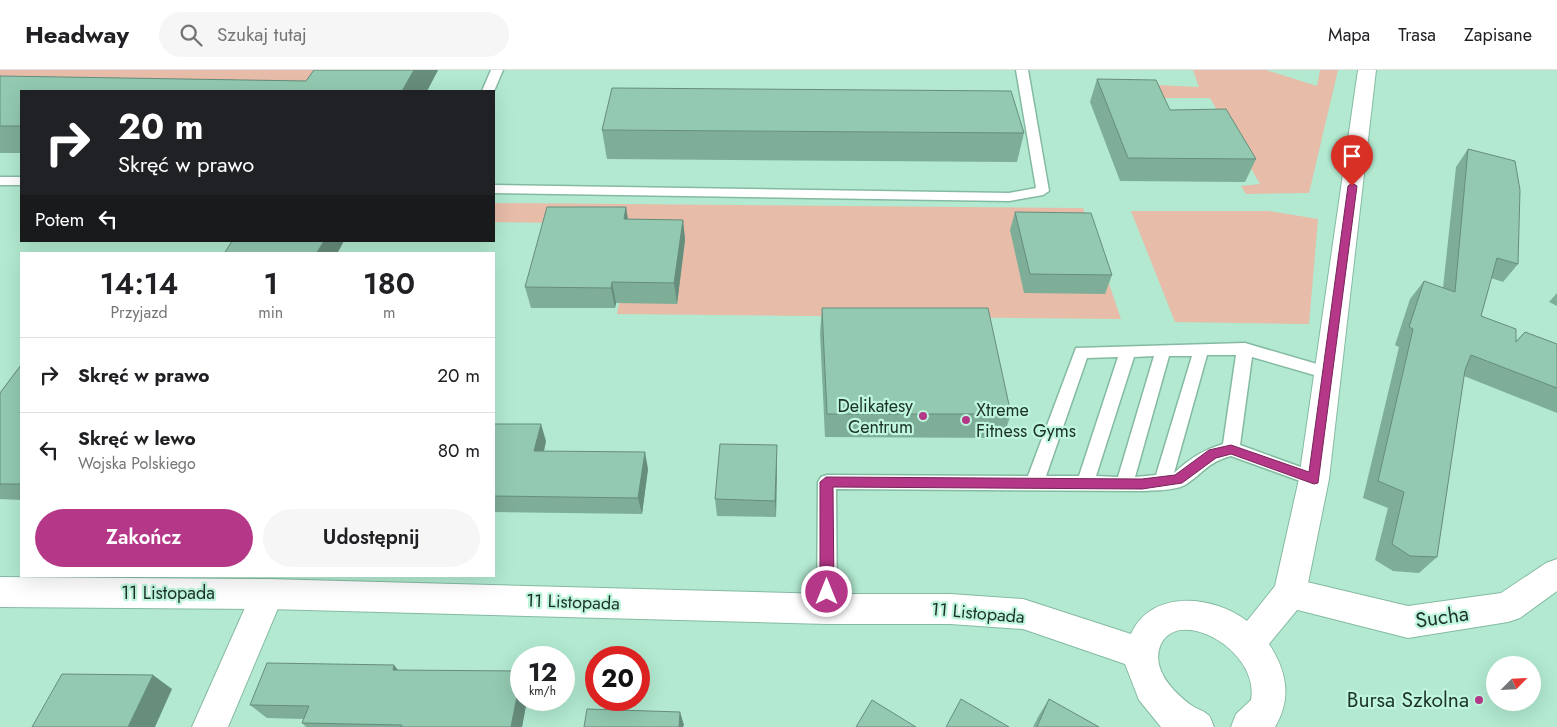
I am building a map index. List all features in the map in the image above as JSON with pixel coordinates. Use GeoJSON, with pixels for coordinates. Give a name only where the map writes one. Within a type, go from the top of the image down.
{"type":"FeatureCollection","features":[{"type":"Feature","properties":{"kind":"street"},"geometry":{"type":"LineString","coordinates":[[1248,645],[1290,593],[1314,479],[1367,70]]}},
{"type":"Feature","properties":{"kind":"street","name":"Sucha"},"geometry":{"type":"LineString","coordinates":[[1290,593],[1408,622],[1508,607],[1557,573]]}},
{"type":"Feature","properties":{"kind":"street","name":"11 Listopada"},"geometry":{"type":"LineString","coordinates":[[0,592],[268,594],[827,609],[950,608],[1023,614],[1140,653]]}},
{"type":"Feature","properties":{"kind":"street"},"geometry":{"type":"LineString","coordinates":[[210,727],[268,594]]}},
{"type":"Feature","properties":{"kind":"street"},"geometry":{"type":"LineString","coordinates":[[1196,727],[1186,724],[1161,704],[1145,678],[1140,653],[1148,631],[1166,618],[1190,614],[1217,622],[1240,636],[1258,656],[1268,679],[1269,702],[1259,721],[1249,727]]}},
{"type":"Feature","properties":{"kind":"lane"},"geometry":{"type":"LineString","coordinates":[[488,90],[497,70]]}},
{"type":"Feature","properties":{"kind":"lane"},"geometry":{"type":"LineString","coordinates":[[495,189],[1009,197],[1043,191],[1022,70]]}},
{"type":"Feature","properties":{"kind":"lane"},"geometry":{"type":"LineString","coordinates":[[0,181],[20,181]]}},
{"type":"Feature","properties":{"kind":"lane"},"geometry":{"type":"LineString","coordinates":[[1034,484],[1081,352],[1245,349],[1328,373]]}},
{"type":"Feature","properties":{"kind":"lane"},"geometry":{"type":"LineString","coordinates":[[1231,449],[1245,349]]}},
{"type":"Feature","properties":{"kind":"lane"},"geometry":{"type":"LineString","coordinates":[[1163,481],[1201,350]]}},
{"type":"Feature","properties":{"kind":"lane"},"geometry":{"type":"LineString","coordinates":[[1085,484],[1128,351]]}},
{"type":"Feature","properties":{"kind":"lane"},"geometry":{"type":"LineString","coordinates":[[1124,485],[1163,351]]}},
{"type":"Feature","properties":{"kind":"lane"},"geometry":{"type":"LineString","coordinates":[[827,609],[826,482],[1124,485],[1178,480],[1213,454],[1231,449],[1314,479]]}},
{"type":"Feature","properties":{"kind":"shaded area"},"geometry":{"type":"Polygon","coordinates":[[[0,70],[340,70],[344,90],[20,90],[0,100],[0,70]]]}},
{"type":"Feature","properties":{"kind":"shaded area"},"geometry":{"type":"Polygon","coordinates":[[[1193,70],[1266,70],[1317,86],[1320,70],[1338,70],[1309,193],[1246,194],[1241,186],[1260,184],[1210,98],[1164,98],[1157,85],[1199,87],[1193,70]]]}},
{"type":"Feature","properties":{"kind":"shaded area"},"geometry":{"type":"Polygon","coordinates":[[[495,203],[1083,208],[1121,319],[617,314],[634,224],[495,222],[495,203]]]}},
{"type":"Feature","properties":{"kind":"shaded area"},"geometry":{"type":"Polygon","coordinates":[[[1131,211],[1269,211],[1318,219],[1309,324],[1175,322],[1131,211]]]}},
{"type":"Feature","properties":{"kind":"building"},"geometry":{"type":"Polygon","coordinates":[[[314,70],[414,70],[403,90],[20,90],[20,126],[0,126],[0,76],[306,81],[314,70]]]}},
{"type":"Feature","properties":{"kind":"building"},"geometry":{"type":"Polygon","coordinates":[[[1097,79],[1156,80],[1170,110],[1226,109],[1256,159],[1128,158],[1097,79]]]}},
{"type":"Feature","properties":{"kind":"building"},"geometry":{"type":"Polygon","coordinates":[[[612,88],[1011,91],[1024,133],[602,130],[612,88]]]}},
{"type":"Feature","properties":{"kind":"building"},"geometry":{"type":"Polygon","coordinates":[[[1468,149],[1515,161],[1520,190],[1518,264],[1497,258],[1481,316],[1516,329],[1516,342],[1525,332],[1557,344],[1557,388],[1471,355],[1465,370],[1437,557],[1410,556],[1392,544],[1404,492],[1378,481],[1413,329],[1409,327],[1424,281],[1455,292],[1468,149]]]}},
{"type":"Feature","properties":{"kind":"building"},"geometry":{"type":"Polygon","coordinates":[[[547,207],[626,207],[624,219],[683,220],[674,283],[612,282],[611,288],[525,287],[547,207]]]}},
{"type":"Feature","properties":{"kind":"building"},"geometry":{"type":"Polygon","coordinates":[[[1015,212],[1091,213],[1112,275],[1030,274],[1015,212]]]}},
{"type":"Feature","properties":{"kind":"building"},"geometry":{"type":"Polygon","coordinates":[[[231,242],[323,242],[317,252],[225,252],[231,242]]]}},
{"type":"Feature","properties":{"kind":"building"},"geometry":{"type":"Polygon","coordinates":[[[822,308],[988,308],[1011,414],[827,414],[822,308]]]}},
{"type":"Feature","properties":{"kind":"building"},"geometry":{"type":"Polygon","coordinates":[[[20,366],[20,484],[0,484],[0,393],[20,366]]]}},
{"type":"Feature","properties":{"kind":"building"},"geometry":{"type":"Polygon","coordinates":[[[495,424],[541,424],[534,451],[645,452],[638,498],[495,496],[495,424]]]}},
{"type":"Feature","properties":{"kind":"building"},"geometry":{"type":"Polygon","coordinates":[[[720,444],[777,445],[775,501],[715,499],[720,444]]]}},
{"type":"Feature","properties":{"kind":"building"},"geometry":{"type":"Polygon","coordinates":[[[267,663],[394,665],[393,670],[510,671],[510,711],[514,711],[511,727],[401,727],[402,725],[302,723],[309,706],[250,705],[267,663]]]}},
{"type":"Feature","properties":{"kind":"building"},"geometry":{"type":"Polygon","coordinates":[[[62,674],[153,675],[128,727],[32,727],[62,674]]]}},
{"type":"Feature","properties":{"kind":"building"},"geometry":{"type":"Polygon","coordinates":[[[961,699],[1009,727],[946,727],[961,699]]]}},
{"type":"Feature","properties":{"kind":"building"},"geometry":{"type":"Polygon","coordinates":[[[1049,699],[1099,727],[1037,727],[1049,699]]]}},
{"type":"Feature","properties":{"kind":"building"},"geometry":{"type":"Polygon","coordinates":[[[872,700],[916,727],[856,727],[872,700]]]}},
{"type":"Feature","properties":{"kind":"building"},"geometry":{"type":"Polygon","coordinates":[[[587,711],[680,712],[679,727],[584,727],[587,711]]]}},
{"type":"Feature","properties":{"kind":"place","name":"Delikatesy Centrum"},"geometry":{"type":"Point","coordinates":[923,416]}},
{"type":"Feature","properties":{"kind":"place","name":"Xtreme Fitness Gyms"},"geometry":{"type":"Point","coordinates":[966,420]}},
{"type":"Feature","properties":{"kind":"place","name":"Bursa Szkolna"},"geometry":{"type":"Point","coordinates":[1479,700]}},
{"type":"Feature","properties":{"kind":"route"},"geometry":{"type":"LineString","coordinates":[[827,592],[826,482],[1142,484],[1178,480],[1196,464],[1213,454],[1231,449],[1314,479],[1352,186]]}}]}
